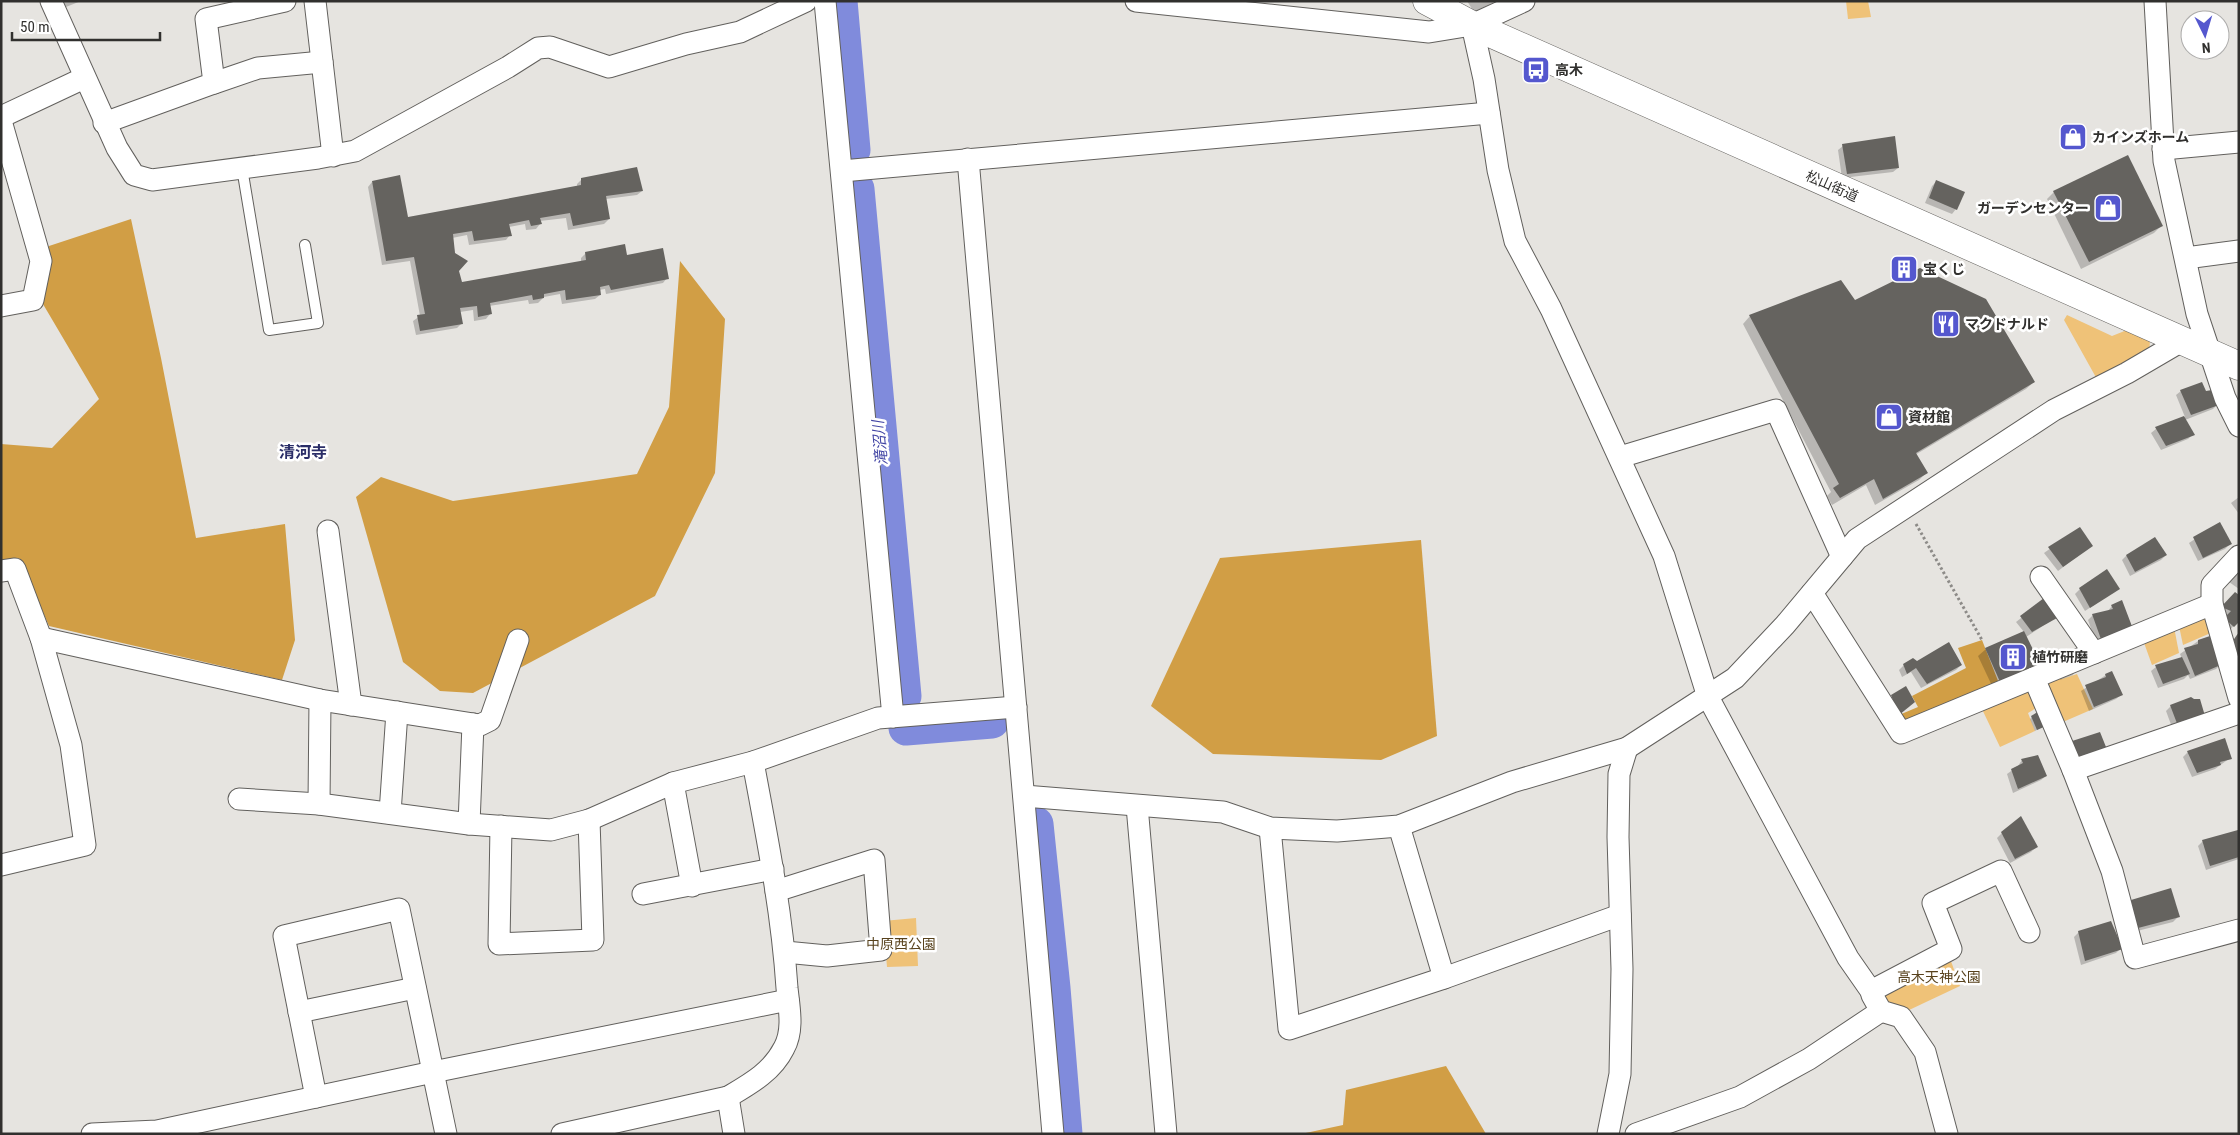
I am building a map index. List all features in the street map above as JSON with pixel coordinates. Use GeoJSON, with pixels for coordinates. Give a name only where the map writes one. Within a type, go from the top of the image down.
{"type":"FeatureCollection","features":[{"type":"Feature","properties":{"kind":"main road","name":"松山街道"},"geometry":{"type":"LineString","coordinates":[[1427,1],[1472,25],[2180,342],[2239,366]]}},
{"type":"Feature","properties":{"kind":"street"},"geometry":{"type":"LineString","coordinates":[[50,1],[117,148],[134,175],[152,180],[332,156],[355,151],[508,67],[538,48],[550,47],[609,67],[686,44],[740,32],[806,1]]}},
{"type":"Feature","properties":{"kind":"street"},"geometry":{"type":"LineString","coordinates":[[214,83],[206,19],[285,1]]}},
{"type":"Feature","properties":{"kind":"street"},"geometry":{"type":"LineString","coordinates":[[315,1],[332,156]]}},
{"type":"Feature","properties":{"kind":"street"},"geometry":{"type":"LineString","coordinates":[[825,1],[893,717]]}},
{"type":"Feature","properties":{"kind":"street"},"geometry":{"type":"LineString","coordinates":[[1136,1],[1429,32],[1472,25],[1524,1]]}},
{"type":"Feature","properties":{"kind":"street"},"geometry":{"type":"LineString","coordinates":[[2155,1],[2164,161],[2197,314],[2225,398],[2239,426]]}},
{"type":"Feature","properties":{"kind":"street"},"geometry":{"type":"LineString","coordinates":[[1472,25],[1498,170],[1515,241],[1551,309],[1620,456],[1664,556],[1708,697],[1848,958],[1872,991],[1872,996],[1881,1011],[1901,1017],[1925,1052],[1947,1134]]}},
{"type":"Feature","properties":{"kind":"street"},"geometry":{"type":"LineString","coordinates":[[104,122],[258,68],[322,62]]}},
{"type":"Feature","properties":{"kind":"street"},"geometry":{"type":"LineString","coordinates":[[1,117],[84,78]]}},
{"type":"Feature","properties":{"kind":"street"},"geometry":{"type":"LineString","coordinates":[[842,171],[1489,113]]}},
{"type":"Feature","properties":{"kind":"street"},"geometry":{"type":"LineString","coordinates":[[1,121],[41,261],[33,300],[1,306]]}},
{"type":"Feature","properties":{"kind":"street"},"geometry":{"type":"LineString","coordinates":[[2163,149],[2239,142]]}},
{"type":"Feature","properties":{"kind":"street"},"geometry":{"type":"LineString","coordinates":[[968,159],[1053,1134]]}},
{"type":"Feature","properties":{"kind":"street"},"geometry":{"type":"LineString","coordinates":[[2186,258],[2239,251]]}},
{"type":"Feature","properties":{"kind":"street"},"geometry":{"type":"LineString","coordinates":[[1024,796],[1223,812],[1270,828],[1337,830],[1399,826],[1512,782],[1627,748],[1735,678],[1812,594],[1856,539],[2054,410],[2127,373],[2180,342]]}},
{"type":"Feature","properties":{"kind":"street"},"geometry":{"type":"LineString","coordinates":[[1620,456],[1776,410],[1842,556]]}},
{"type":"Feature","properties":{"kind":"street"},"geometry":{"type":"LineString","coordinates":[[328,531],[351,705]]}},
{"type":"Feature","properties":{"kind":"street"},"geometry":{"type":"LineString","coordinates":[[2238,690],[2212,604],[2212,585],[2239,556]]}},
{"type":"Feature","properties":{"kind":"street"},"geometry":{"type":"LineString","coordinates":[[1,571],[15,569],[41,638],[71,745],[85,845],[1,865]]}},
{"type":"Feature","properties":{"kind":"street"},"geometry":{"type":"LineString","coordinates":[[2041,577],[2094,653]]}},
{"type":"Feature","properties":{"kind":"street"},"geometry":{"type":"LineString","coordinates":[[1812,594],[1901,733],[2212,604]]}},
{"type":"Feature","properties":{"kind":"street"},"geometry":{"type":"LineString","coordinates":[[41,638],[320,700],[480,726],[490,720],[518,640]]}},
{"type":"Feature","properties":{"kind":"street"},"geometry":{"type":"LineString","coordinates":[[2034,678],[2073,770],[2112,871],[2135,958],[2239,930]]}},
{"type":"Feature","properties":{"kind":"street"},"geometry":{"type":"LineString","coordinates":[[319,804],[320,700]]}},
{"type":"Feature","properties":{"kind":"street"},"geometry":{"type":"LineString","coordinates":[[239,800],[319,804],[469,824],[551,830],[589,820],[673,783],[753,762],[878,718],[1016,707]]}},
{"type":"Feature","properties":{"kind":"street"},"geometry":{"type":"LineString","coordinates":[[390,813],[397,712]]}},
{"type":"Feature","properties":{"kind":"street"},"geometry":{"type":"LineString","coordinates":[[2073,770],[2239,713]]}},
{"type":"Feature","properties":{"kind":"street"},"geometry":{"type":"LineString","coordinates":[[469,824],[473,724]]}},
{"type":"Feature","properties":{"kind":"street"},"geometry":{"type":"LineString","coordinates":[[1608,1134],[1620,1074],[1622,969],[1618,837],[1619,774],[1627,748]]}},
{"type":"Feature","properties":{"kind":"street"},"geometry":{"type":"LineString","coordinates":[[562,1134],[728,1098],[764,1075],[785,1047],[790,1029],[785,952],[774,869],[753,762]]}},
{"type":"Feature","properties":{"kind":"street"},"geometry":{"type":"LineString","coordinates":[[673,783],[692,886]]}},
{"type":"Feature","properties":{"kind":"street"},"geometry":{"type":"LineString","coordinates":[[1137,806],[1166,1134]]}},
{"type":"Feature","properties":{"kind":"street"},"geometry":{"type":"LineString","coordinates":[[501,826],[499,944],[593,940],[589,820]]}},
{"type":"Feature","properties":{"kind":"street"},"geometry":{"type":"LineString","coordinates":[[1399,826],[1444,978]]}},
{"type":"Feature","properties":{"kind":"street"},"geometry":{"type":"LineString","coordinates":[[1270,828],[1289,1029],[1444,978],[1620,915]]}},
{"type":"Feature","properties":{"kind":"street"},"geometry":{"type":"LineString","coordinates":[[776,891],[874,860],[881,950],[827,956],[785,952]]}},
{"type":"Feature","properties":{"kind":"street"},"geometry":{"type":"LineString","coordinates":[[643,894],[774,869]]}},
{"type":"Feature","properties":{"kind":"street"},"geometry":{"type":"LineString","coordinates":[[1872,991],[1951,949],[1933,903],[2001,871],[2029,932]]}},
{"type":"Feature","properties":{"kind":"street"},"geometry":{"type":"LineString","coordinates":[[316,1097],[284,936],[399,909],[446,1134]]}},
{"type":"Feature","properties":{"kind":"street"},"geometry":{"type":"LineString","coordinates":[[299,1012],[415,988]]}},
{"type":"Feature","properties":{"kind":"street"},"geometry":{"type":"LineString","coordinates":[[92,1134],[157,1132],[433,1072],[788,1000]]}},
{"type":"Feature","properties":{"kind":"street"},"geometry":{"type":"LineString","coordinates":[[1636,1134],[1740,1097],[1809,1059],[1881,1011]]}},
{"type":"Feature","properties":{"kind":"street"},"geometry":{"type":"LineString","coordinates":[[728,1098],[734,1134]]}},
{"type":"Feature","properties":{"kind":"lane"},"geometry":{"type":"LineString","coordinates":[[242,168],[269,330],[318,324],[305,245]]}},
{"type":"Feature","properties":{"kind":"path"},"geometry":{"type":"LineString","coordinates":[[1906,506],[1982,640]]}},
{"type":"Feature","properties":{"kind":"green space"},"geometry":{"type":"Polygon","coordinates":[[[1846,1],[1868,1],[1871,17],[1848,19],[1846,1]]]}},
{"type":"Feature","properties":{"kind":"green space"},"geometry":{"type":"Polygon","coordinates":[[[2067,315],[2112,336],[2127,330],[2150,341],[2149,353],[2098,381],[2064,320],[2067,315]]]}},
{"type":"Feature","properties":{"kind":"green space"},"geometry":{"type":"Polygon","coordinates":[[[2203,615],[2213,632],[2183,645],[2179,626],[2203,615]]]}},
{"type":"Feature","properties":{"kind":"green space"},"geometry":{"type":"Polygon","coordinates":[[[2174,627],[2179,653],[2152,665],[2143,640],[2174,627]]]}},
{"type":"Feature","properties":{"kind":"green space"},"geometry":{"type":"Polygon","coordinates":[[[2077,674],[2093,709],[2056,725],[2041,683],[2060,676],[2062,679],[2077,674]]]}},
{"type":"Feature","properties":{"kind":"green space"},"geometry":{"type":"Polygon","coordinates":[[[2019,691],[2029,692],[2038,707],[2028,713],[2035,731],[2000,747],[1981,707],[2019,691]]]}},
{"type":"Feature","properties":{"kind":"green space","name":"中原西公園"},"geometry":{"type":"Polygon","coordinates":[[[916,918],[918,966],[887,967],[883,921],[916,918]]]}},
{"type":"Feature","properties":{"kind":"green space","name":"高木天神公園"},"geometry":{"type":"Polygon","coordinates":[[[1948,953],[1960,986],[1907,1011],[1872,995],[1948,953]]]}},
{"type":"Feature","properties":{"kind":"shaded area"},"geometry":{"type":"Polygon","coordinates":[[[131,219],[161,358],[196,538],[285,524],[295,640],[282,680],[49,626],[19,558],[1,561],[1,444],[52,448],[99,399],[40,299],[49,246],[131,219]]]}},
{"type":"Feature","properties":{"kind":"shaded area"},"geometry":{"type":"Polygon","coordinates":[[[680,261],[725,319],[715,473],[655,596],[473,693],[440,691],[403,662],[356,497],[381,477],[453,501],[637,474],[669,407],[680,261]]]}},
{"type":"Feature","properties":{"kind":"shaded area"},"geometry":{"type":"Polygon","coordinates":[[[1421,540],[1437,736],[1381,760],[1213,754],[1151,706],[1220,558],[1421,540]]]}},
{"type":"Feature","properties":{"kind":"shaded area"},"geometry":{"type":"Polygon","coordinates":[[[1982,640],[2002,691],[1907,731],[1899,715],[1918,707],[1912,696],[1966,668],[1958,648],[1982,640]]]}},
{"type":"Feature","properties":{"kind":"shaded area"},"geometry":{"type":"Polygon","coordinates":[[[1446,1066],[1486,1134],[1301,1134],[1343,1125],[1346,1090],[1446,1066]]]}},
{"type":"Feature","properties":{"kind":"building"},"geometry":{"type":"Polygon","coordinates":[[[1895,136],[1899,168],[1847,174],[1842,144],[1895,136]]]}},
{"type":"Feature","properties":{"kind":"building","name":"ガーデンセンター"},"geometry":{"type":"Polygon","coordinates":[[[2128,155],[2163,226],[2089,262],[2053,191],[2128,155]]]}},
{"type":"Feature","properties":{"kind":"building"},"geometry":{"type":"Polygon","coordinates":[[[637,167],[643,191],[606,196],[610,219],[573,226],[570,213],[540,218],[542,224],[531,226],[529,220],[509,224],[512,236],[474,241],[472,231],[453,234],[455,253],[468,261],[459,271],[462,282],[586,260],[585,252],[625,244],[627,255],[663,248],[669,279],[611,290],[609,285],[600,287],[601,295],[566,300],[565,290],[544,294],[544,298],[533,300],[532,295],[490,303],[492,314],[478,317],[477,306],[460,308],[463,324],[420,331],[417,315],[425,314],[414,257],[386,261],[372,181],[400,175],[408,217],[581,185],[581,178],[637,167]]]}},
{"type":"Feature","properties":{"kind":"building"},"geometry":{"type":"Polygon","coordinates":[[[1936,180],[1965,192],[1957,210],[1929,198],[1936,180]]]}},
{"type":"Feature","properties":{"kind":"building","name":"宝くじ"},"geometry":{"type":"Polygon","coordinates":[[[1906,264],[1910,270],[1902,274],[1899,267],[1906,264]]]}},
{"type":"Feature","properties":{"kind":"building","name":"資材館"},"geometry":{"type":"Polygon","coordinates":[[[1920,268],[1986,299],[2035,382],[1916,453],[1928,473],[1883,499],[1874,479],[1840,498],[1833,488],[1839,484],[1749,315],[1841,280],[1855,300],[1920,268]]]}},
{"type":"Feature","properties":{"kind":"building"},"geometry":{"type":"Polygon","coordinates":[[[2202,382],[2206,391],[2212,390],[2219,405],[2191,415],[2180,390],[2202,382]]]}},
{"type":"Feature","properties":{"kind":"building"},"geometry":{"type":"Polygon","coordinates":[[[2184,416],[2195,435],[2166,446],[2155,427],[2184,416]]]}},
{"type":"Feature","properties":{"kind":"building"},"geometry":{"type":"Polygon","coordinates":[[[2220,522],[2232,544],[2203,558],[2193,537],[2220,522]]]}},
{"type":"Feature","properties":{"kind":"building"},"geometry":{"type":"Polygon","coordinates":[[[2080,527],[2093,546],[2063,567],[2048,547],[2080,527]]]}},
{"type":"Feature","properties":{"kind":"building"},"geometry":{"type":"Polygon","coordinates":[[[2155,537],[2167,555],[2135,572],[2126,555],[2155,537]]]}},
{"type":"Feature","properties":{"kind":"building"},"geometry":{"type":"Polygon","coordinates":[[[2107,569],[2120,589],[2090,608],[2079,588],[2107,569]]]}},
{"type":"Feature","properties":{"kind":"building"},"geometry":{"type":"Polygon","coordinates":[[[2235,592],[2239,595],[2239,622],[2234,627],[2224,618],[2231,611],[2221,607],[2235,592]]]}},
{"type":"Feature","properties":{"kind":"building"},"geometry":{"type":"Polygon","coordinates":[[[2044,598],[2057,618],[2032,632],[2020,616],[2044,598]]]}},
{"type":"Feature","properties":{"kind":"building"},"geometry":{"type":"Polygon","coordinates":[[[2122,600],[2133,629],[2102,642],[2092,614],[2113,609],[2111,605],[2122,600]]]}},
{"type":"Feature","properties":{"kind":"building","name":"植竹研磨"},"geometry":{"type":"Polygon","coordinates":[[[2024,631],[2041,666],[2001,684],[1985,648],[2024,631]]]}},
{"type":"Feature","properties":{"kind":"building"},"geometry":{"type":"Polygon","coordinates":[[[2239,632],[2239,657],[2233,654],[2232,642],[2239,632]]]}},
{"type":"Feature","properties":{"kind":"building"},"geometry":{"type":"Polygon","coordinates":[[[2210,636],[2223,664],[2195,676],[2184,648],[2198,644],[2198,640],[2210,636]]]}},
{"type":"Feature","properties":{"kind":"building"},"geometry":{"type":"Polygon","coordinates":[[[1949,642],[1962,665],[1927,684],[1916,668],[1907,674],[1903,664],[1913,658],[1917,661],[1949,642]]]}},
{"type":"Feature","properties":{"kind":"building"},"geometry":{"type":"Polygon","coordinates":[[[2182,657],[2190,674],[2163,684],[2155,665],[2182,657]]]}},
{"type":"Feature","properties":{"kind":"building"},"geometry":{"type":"Polygon","coordinates":[[[2112,671],[2123,695],[2094,707],[2085,685],[2106,677],[2105,674],[2112,671]]]}},
{"type":"Feature","properties":{"kind":"building"},"geometry":{"type":"Polygon","coordinates":[[[1906,686],[1915,702],[1899,715],[1891,695],[1906,686]]]}},
{"type":"Feature","properties":{"kind":"building"},"geometry":{"type":"Polygon","coordinates":[[[2191,697],[2200,699],[2205,716],[2178,726],[2170,705],[2191,697]]]}},
{"type":"Feature","properties":{"kind":"building"},"geometry":{"type":"Polygon","coordinates":[[[2039,711],[2046,726],[2037,730],[2031,716],[2039,711]]]}},
{"type":"Feature","properties":{"kind":"building"},"geometry":{"type":"Polygon","coordinates":[[[2100,732],[2108,752],[2076,762],[2069,742],[2100,732]]]}},
{"type":"Feature","properties":{"kind":"building"},"geometry":{"type":"Polygon","coordinates":[[[2225,738],[2232,759],[2220,762],[2221,765],[2197,773],[2187,751],[2225,738]]]}},
{"type":"Feature","properties":{"kind":"building"},"geometry":{"type":"Polygon","coordinates":[[[2038,755],[2047,776],[2018,789],[2011,769],[2023,763],[2021,759],[2038,755]]]}},
{"type":"Feature","properties":{"kind":"building"},"geometry":{"type":"Polygon","coordinates":[[[2021,816],[2038,847],[2015,859],[2001,832],[2021,816]]]}},
{"type":"Feature","properties":{"kind":"building"},"geometry":{"type":"Polygon","coordinates":[[[2238,830],[2239,857],[2210,866],[2202,840],[2238,830]]]}},
{"type":"Feature","properties":{"kind":"building"},"geometry":{"type":"Polygon","coordinates":[[[2171,888],[2180,917],[2138,928],[2131,900],[2171,888]]]}},
{"type":"Feature","properties":{"kind":"building"},"geometry":{"type":"Polygon","coordinates":[[[2111,921],[2123,949],[2085,961],[2078,931],[2111,921]]]}},
{"type":"Feature","properties":{"kind":"waterway","name":"滝沼川"},"geometry":{"type":"LineString","coordinates":[[840,1],[853,150]]}},
{"type":"Feature","properties":{"kind":"waterway","name":"滝沼川"},"geometry":{"type":"LineString","coordinates":[[857,189],[904,696]]}},
{"type":"Feature","properties":{"kind":"waterway"},"geometry":{"type":"LineString","coordinates":[[906,728],[992,721]]}},
{"type":"Feature","properties":{"kind":"waterway"},"geometry":{"type":"LineString","coordinates":[[1036,824],[1053,988],[1065,1134]]}},
{"type":"Feature","properties":{"kind":"place","name":"高木"},"geometry":{"type":"Point","coordinates":[1536,70]}},
{"type":"Feature","properties":{"kind":"place","name":"カインズホーム"},"geometry":{"type":"Point","coordinates":[2073,137]}},
{"type":"Feature","properties":{"kind":"place","name":"ガーデンセンター"},"geometry":{"type":"Point","coordinates":[2108,208]}},
{"type":"Feature","properties":{"kind":"place","name":"宝くじ"},"geometry":{"type":"Point","coordinates":[1904,269]}},
{"type":"Feature","properties":{"kind":"place","name":"マクドナルド"},"geometry":{"type":"Point","coordinates":[1946,324]}},
{"type":"Feature","properties":{"kind":"place","name":"資材館"},"geometry":{"type":"Point","coordinates":[1889,417]}},
{"type":"Feature","properties":{"kind":"place","name":"植竹研磨"},"geometry":{"type":"Point","coordinates":[2013,657]}},
{"type":"Feature","properties":{"kind":"district","name":"清河寺"},"geometry":{"type":"Point","coordinates":[303,452]}}]}
